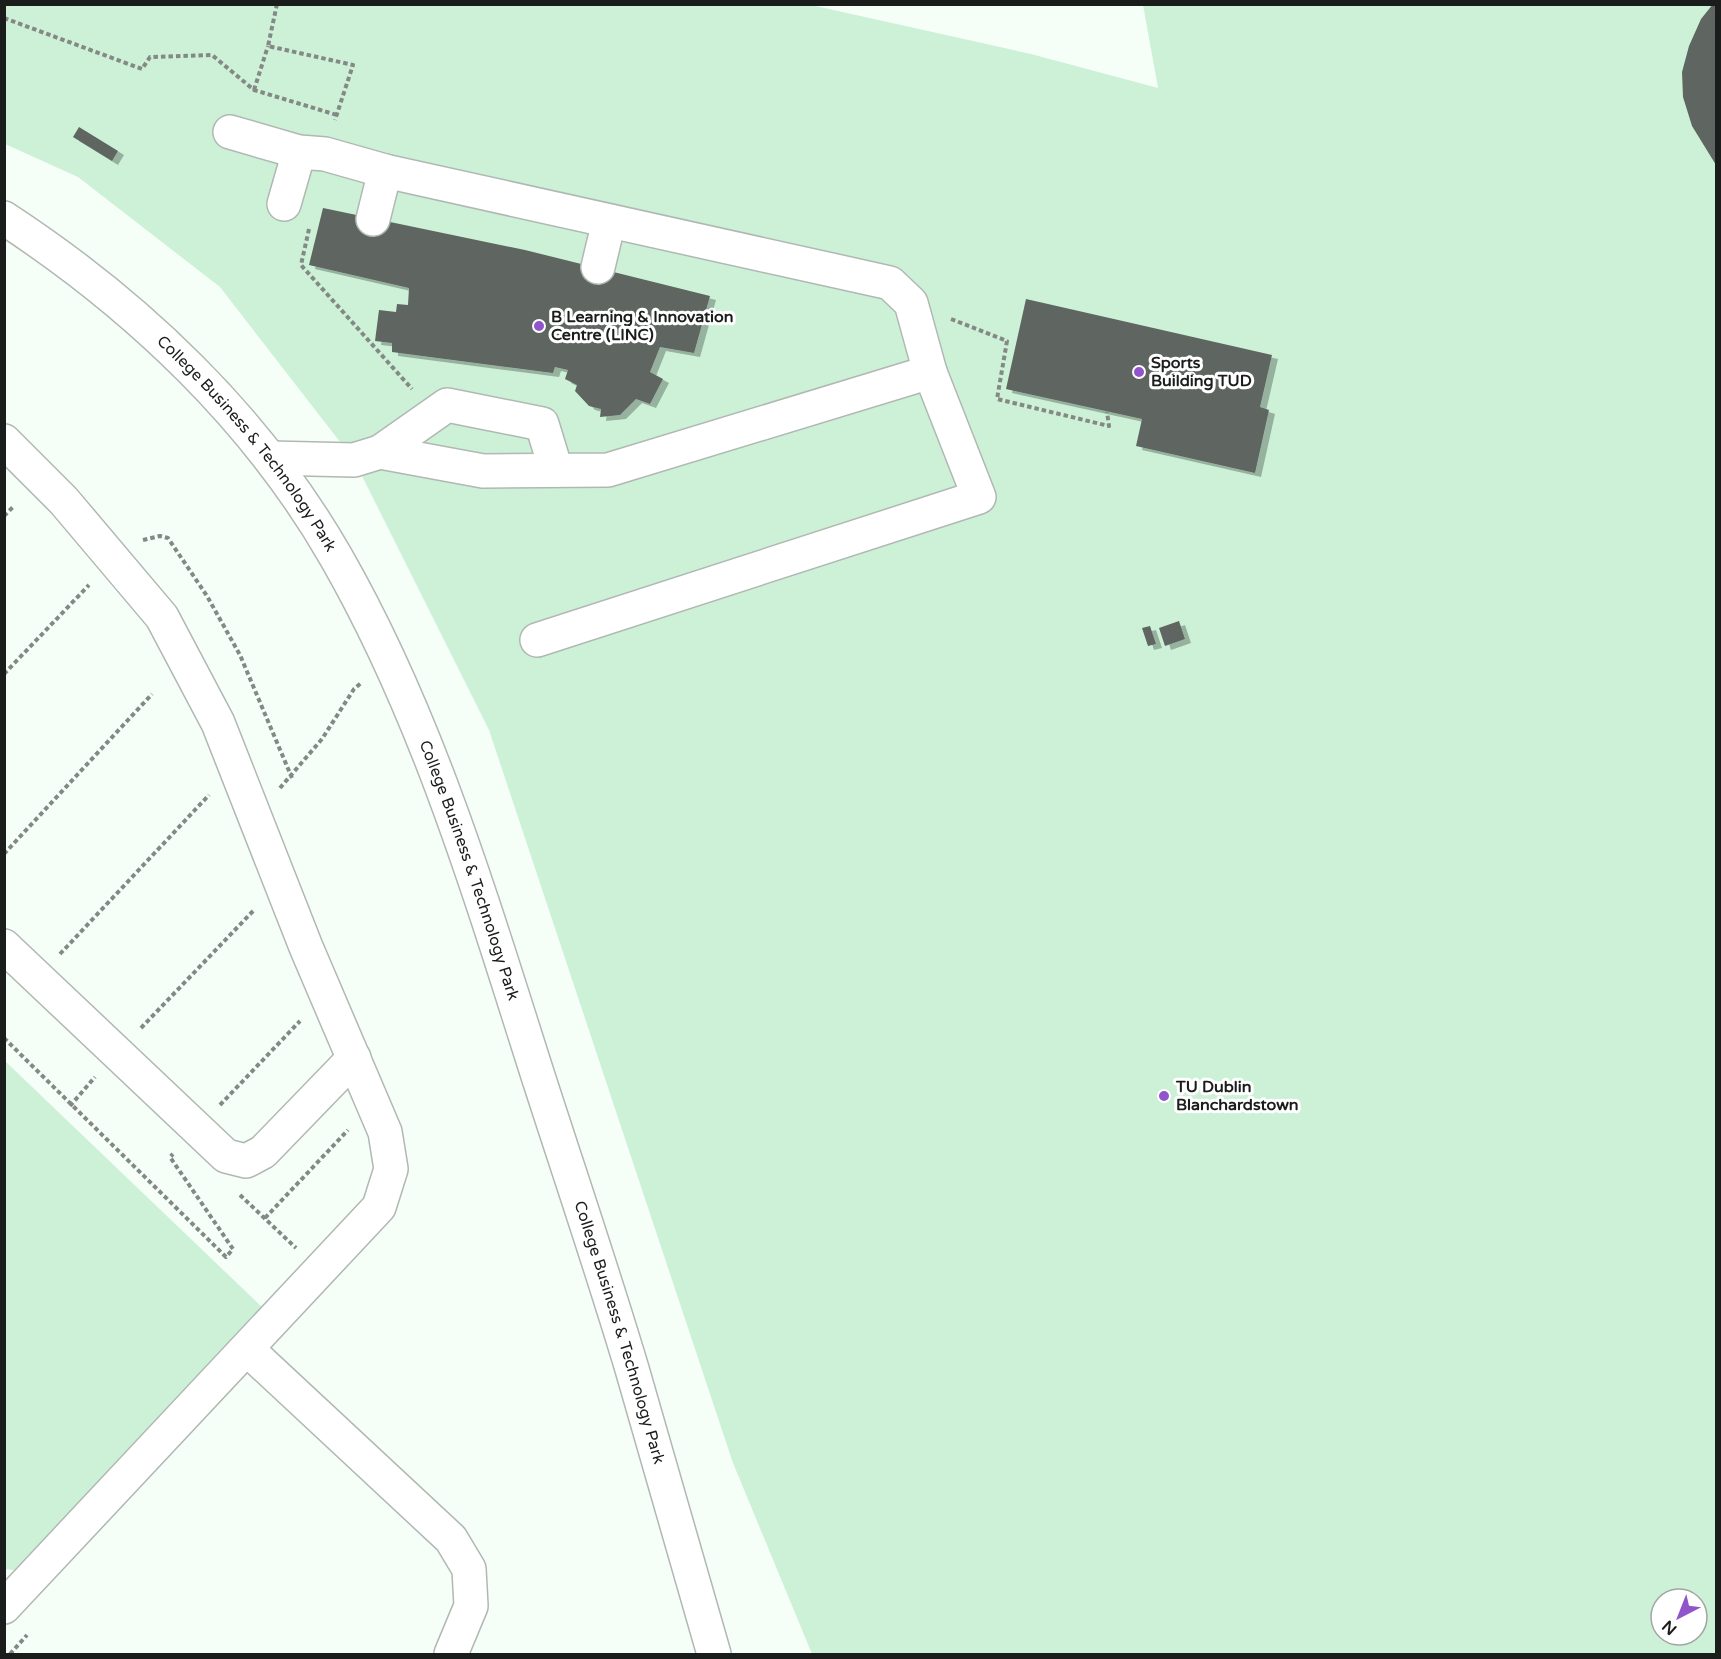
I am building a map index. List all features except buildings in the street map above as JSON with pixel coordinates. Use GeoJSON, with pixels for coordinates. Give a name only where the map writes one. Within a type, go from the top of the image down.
{"type":"FeatureCollection","features":[{"type":"Feature","properties":{"kind":"lane"},"geometry":{"type":"LineString","coordinates":[[230,132],[385,171],[890,283],[911,303],[930,372],[979,497],[537,640]]}},
{"type":"Feature","properties":{"kind":"lane"},"geometry":{"type":"LineString","coordinates":[[297,212],[312,153]]}},
{"type":"Feature","properties":{"kind":"lane"},"geometry":{"type":"LineString","coordinates":[[373,219],[385,171]]}},
{"type":"Feature","properties":{"kind":"lane","name":"College Business & Technology Park"},"geometry":{"type":"LineString","coordinates":[[4,218],[42,243],[132,313],[206,383],[270,458],[335,555],[390,660],[430,754],[500,958],[631,1366],[714,1654]]}},
{"type":"Feature","properties":{"kind":"lane"},"geometry":{"type":"LineString","coordinates":[[598,267],[609,221]]}},
{"type":"Feature","properties":{"kind":"lane"},"geometry":{"type":"LineString","coordinates":[[380,452],[483,471],[608,470],[930,372]]}},
{"type":"Feature","properties":{"kind":"lane"},"geometry":{"type":"LineString","coordinates":[[270,458],[354,460],[380,452],[447,405],[542,424],[556,470]]}},
{"type":"Feature","properties":{"kind":"lane"},"geometry":{"type":"LineString","coordinates":[[4,441],[64,501],[162,617],[218,723],[306,947],[385,1132],[391,1169],[379,1207],[5,1605]]}},
{"type":"Feature","properties":{"kind":"lane"},"geometry":{"type":"LineString","coordinates":[[4,946],[226,1156],[246,1161],[263,1152],[354,1058]]}},
{"type":"Feature","properties":{"kind":"lane"},"geometry":{"type":"LineString","coordinates":[[247,1349],[451,1539],[469,1569],[471,1606],[451,1654]]}},
{"type":"Feature","properties":{"kind":"path"},"geometry":{"type":"LineString","coordinates":[[254,90],[268,46],[277,4]]}},
{"type":"Feature","properties":{"kind":"path"},"geometry":{"type":"LineString","coordinates":[[4,18],[142,69],[150,57],[212,55],[254,90],[337,115]]}},
{"type":"Feature","properties":{"kind":"path"},"geometry":{"type":"LineString","coordinates":[[268,46],[353,65],[337,115],[312,153]]}},
{"type":"Feature","properties":{"kind":"path"},"geometry":{"type":"LineString","coordinates":[[297,212],[301,266],[414,391],[447,405]]}},
{"type":"Feature","properties":{"kind":"path"},"geometry":{"type":"LineString","coordinates":[[911,303],[1007,340],[997,399],[1109,426],[1107,412]]}},
{"type":"Feature","properties":{"kind":"path"},"geometry":{"type":"LineString","coordinates":[[4,516],[13,507]]}},
{"type":"Feature","properties":{"kind":"path"},"geometry":{"type":"LineString","coordinates":[[138,542],[160,536],[168,538],[207,596],[240,655],[292,778]]}},
{"type":"Feature","properties":{"kind":"path"},"geometry":{"type":"LineString","coordinates":[[4,674],[90,584]]}},
{"type":"Feature","properties":{"kind":"path"},"geometry":{"type":"LineString","coordinates":[[278,790],[292,778],[322,739],[354,689],[390,660]]}},
{"type":"Feature","properties":{"kind":"path"},"geometry":{"type":"LineString","coordinates":[[4,854],[152,694]]}},
{"type":"Feature","properties":{"kind":"path"},"geometry":{"type":"LineString","coordinates":[[59,954],[214,790]]}},
{"type":"Feature","properties":{"kind":"path"},"geometry":{"type":"LineString","coordinates":[[134,1035],[257,906]]}},
{"type":"Feature","properties":{"kind":"path"},"geometry":{"type":"LineString","coordinates":[[218,1107],[305,1017]]}},
{"type":"Feature","properties":{"kind":"path"},"geometry":{"type":"LineString","coordinates":[[4,1038],[70,1106],[226,1257],[233,1249],[170,1157],[177,1149]]}},
{"type":"Feature","properties":{"kind":"path"},"geometry":{"type":"LineString","coordinates":[[70,1106],[98,1075]]}},
{"type":"Feature","properties":{"kind":"path"},"geometry":{"type":"LineString","coordinates":[[265,1218],[354,1123]]}},
{"type":"Feature","properties":{"kind":"green space","name":"TU Dublin Blanchardstown"},"geometry":{"type":"Polygon","coordinates":[[[5,5],[811,5],[1031,54],[1158,88],[1143,5],[1716,5],[1716,1654],[812,1654],[733,1463],[489,730],[354,460],[220,287],[78,177],[5,144],[5,5]]]}},
{"type":"Feature","properties":{"kind":"green space"},"geometry":{"type":"Polygon","coordinates":[[[4,1060],[263,1308],[14,1570],[4,1569],[4,1060]]]}},
{"type":"Feature","properties":{"kind":"place","name":"B Learning & Innovation Centre (LINC)"},"geometry":{"type":"Point","coordinates":[539,326]}},
{"type":"Feature","properties":{"kind":"place","name":"Sports Building TUD"},"geometry":{"type":"Point","coordinates":[1139,372]}},
{"type":"Feature","properties":{"kind":"place","name":"TU Dublin Blanchardstown"},"geometry":{"type":"Point","coordinates":[1164,1096]}}]}
